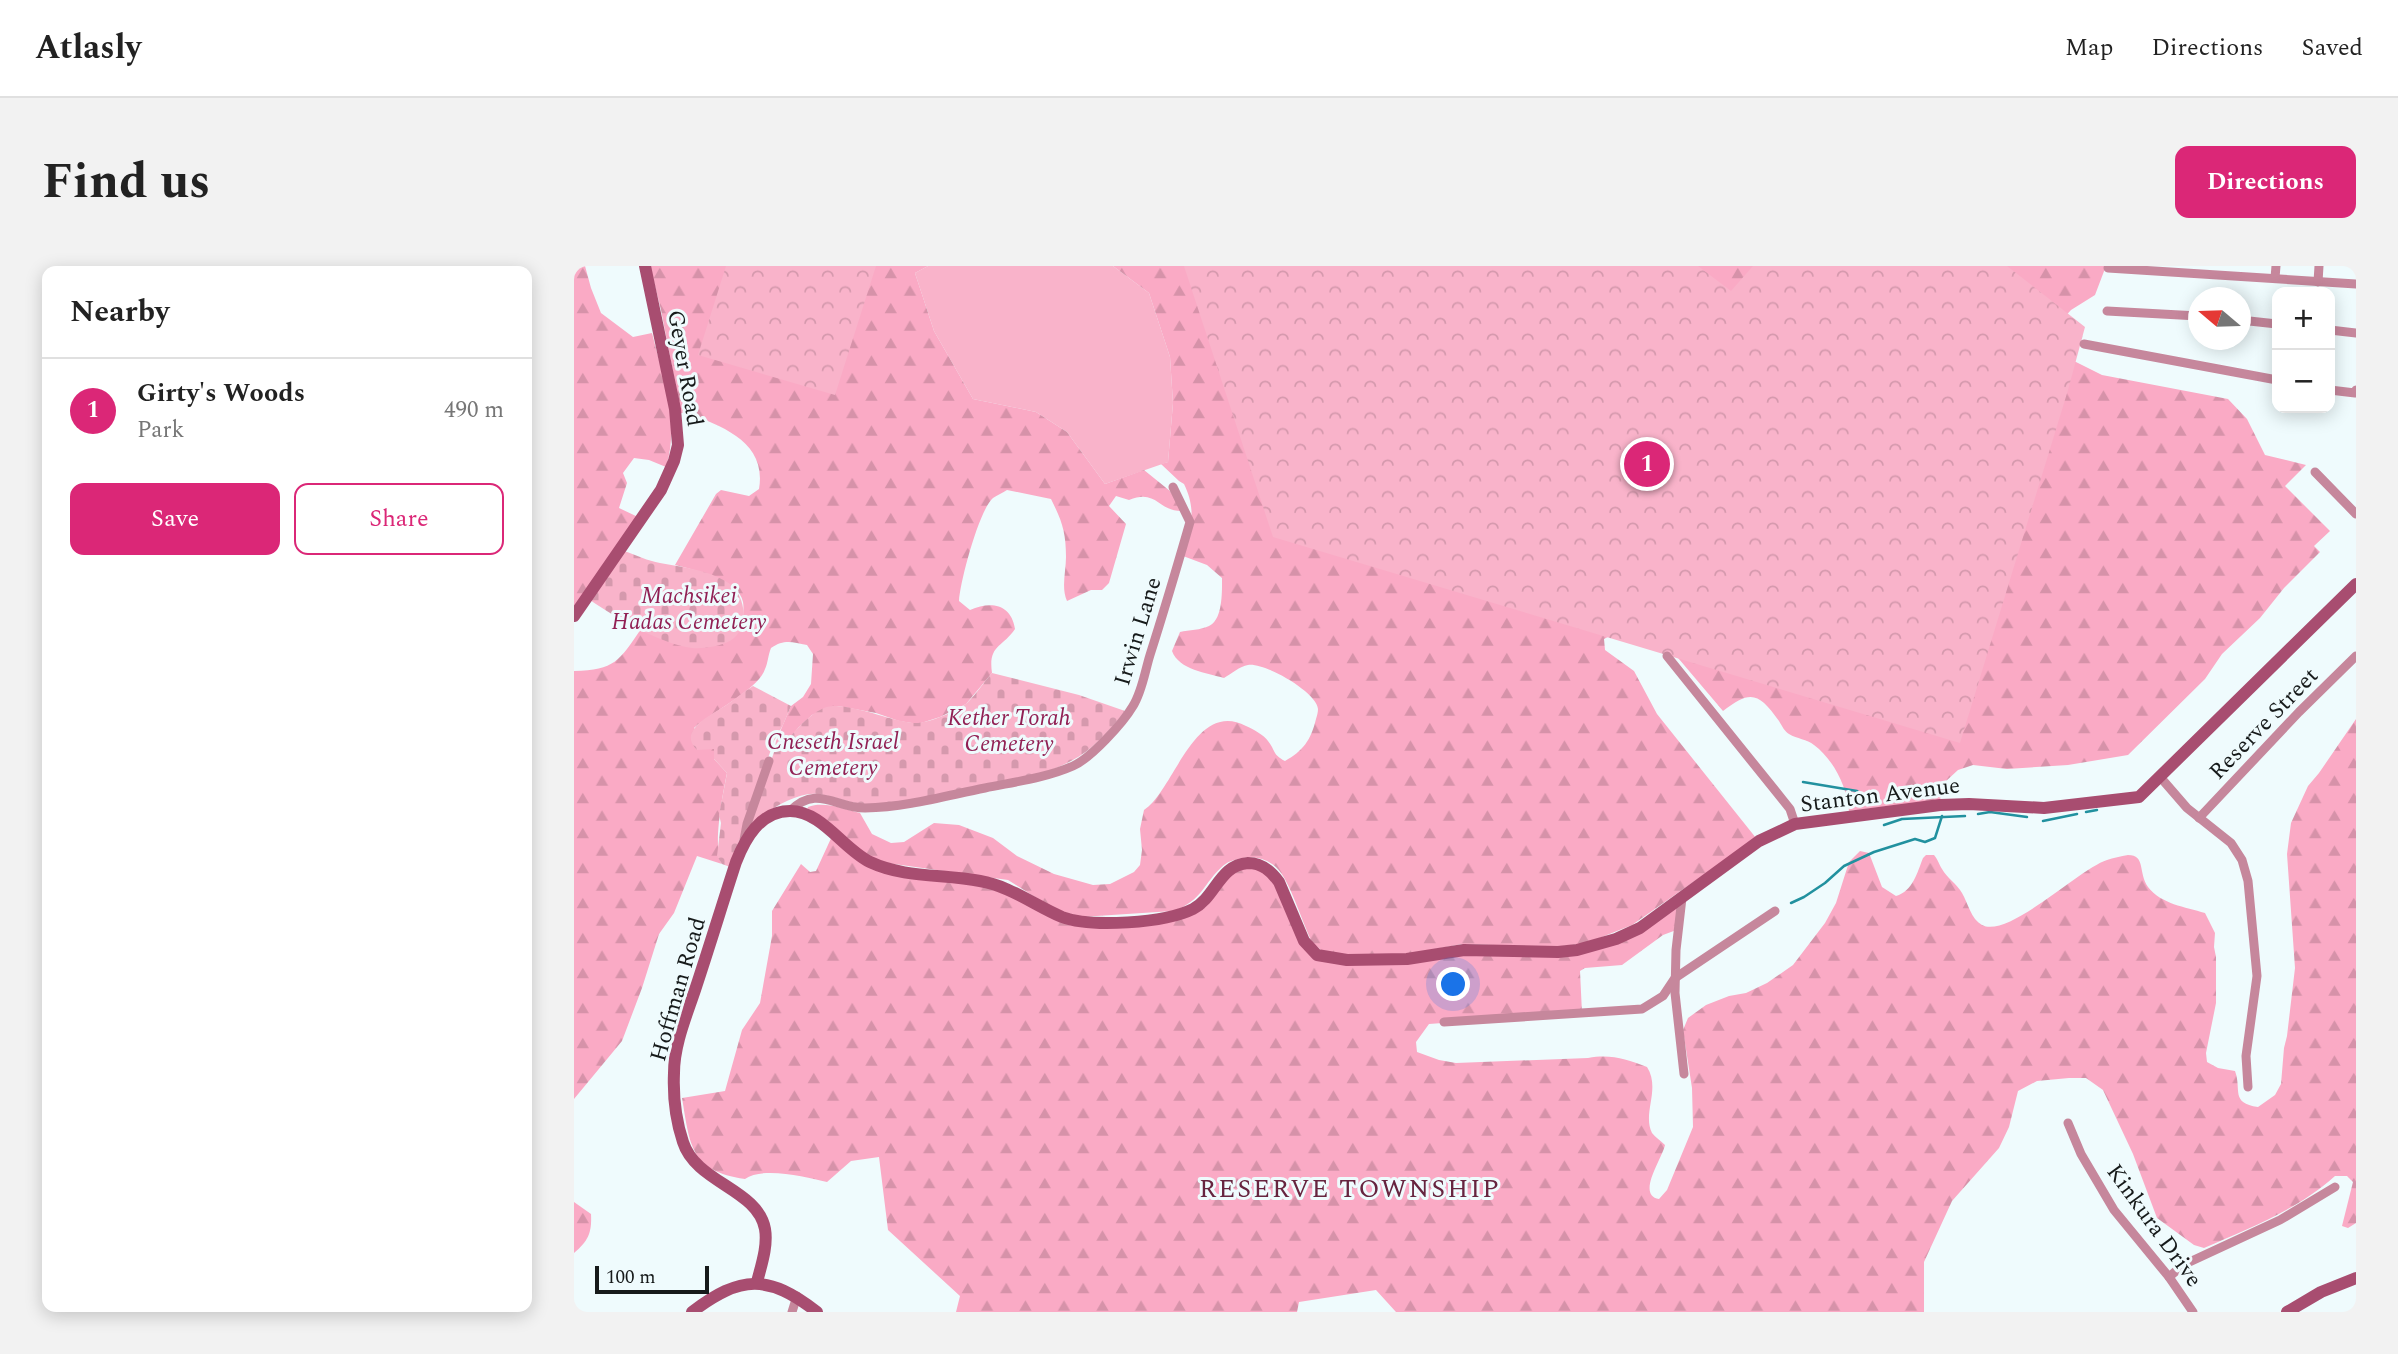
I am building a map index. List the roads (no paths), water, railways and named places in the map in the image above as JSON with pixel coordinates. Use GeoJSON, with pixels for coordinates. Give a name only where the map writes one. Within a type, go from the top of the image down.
{"type":"FeatureCollection","features":[{"type":"Feature","properties":{"kind":"street","name":"Geyer Road"},"geometry":{"type":"LineString","coordinates":[[574,616],[661,490],[678,445],[675,409],[645,266]]}},
{"type":"Feature","properties":{"kind":"street"},"geometry":{"type":"LineString","coordinates":[[2274,278],[2276,266]]}},
{"type":"Feature","properties":{"kind":"street"},"geometry":{"type":"LineString","coordinates":[[2318,282],[2319,266]]}},
{"type":"Feature","properties":{"kind":"street"},"geometry":{"type":"LineString","coordinates":[[2108,268],[2187,269],[2356,284]]}},
{"type":"Feature","properties":{"kind":"street"},"geometry":{"type":"LineString","coordinates":[[2107,311],[2188,315]]}},
{"type":"Feature","properties":{"kind":"street"},"geometry":{"type":"LineString","coordinates":[[2251,321],[2272,323]]}},
{"type":"Feature","properties":{"kind":"street"},"geometry":{"type":"LineString","coordinates":[[2335,331],[2356,333]]}},
{"type":"Feature","properties":{"kind":"street"},"geometry":{"type":"LineString","coordinates":[[2084,344],[2272,379]]}},
{"type":"Feature","properties":{"kind":"street"},"geometry":{"type":"LineString","coordinates":[[2335,390],[2356,392]]}},
{"type":"Feature","properties":{"kind":"street"},"geometry":{"type":"LineString","coordinates":[[2315,472],[2356,514]]}},
{"type":"Feature","properties":{"kind":"street","name":"Irwin Lane"},"geometry":{"type":"LineString","coordinates":[[790,811],[797,804],[819,797],[858,808],[918,803],[1046,775],[1074,766],[1090,755],[1134,705],[1169,597],[1190,522],[1173,487]]}},
{"type":"Feature","properties":{"kind":"street","name":"Stanton Avenue"},"geometry":{"type":"LineString","coordinates":[[790,811],[816,820],[850,851],[872,863],[894,871],[994,884],[1007,888],[1051,912],[1081,923],[1166,918],[1188,911],[1203,901],[1226,872],[1235,866],[1257,864],[1266,867],[1279,882],[1304,941],[1317,955],[1331,959],[1407,959],[1464,950],[1577,950],[1616,939],[1640,928],[1759,841],[1795,824],[1940,805],[1969,803],[2044,807],[2130,799],[2145,793],[2356,584]]}},
{"type":"Feature","properties":{"kind":"street"},"geometry":{"type":"LineString","coordinates":[[1667,656],[1790,809],[1795,824]]}},
{"type":"Feature","properties":{"kind":"street","name":"Reserve Street"},"geometry":{"type":"LineString","coordinates":[[2199,818],[2289,722],[2356,656]]}},
{"type":"Feature","properties":{"kind":"street","name":"Hoffman Road"},"geometry":{"type":"LineString","coordinates":[[757,1282],[765,1244],[765,1228],[759,1214],[746,1201],[707,1174],[690,1158],[683,1144],[676,1112],[674,1073],[682,1030],[769,761]]}},
{"type":"Feature","properties":{"kind":"street"},"geometry":{"type":"LineString","coordinates":[[2161,778],[2199,818],[2236,850],[2242,860],[2250,889],[2257,976],[2246,1056],[2248,1087]]}},
{"type":"Feature","properties":{"kind":"street","name":"Hoffman Road"},"geometry":{"type":"LineString","coordinates":[[744,841],[759,823],[790,811]]}},
{"type":"Feature","properties":{"kind":"street"},"geometry":{"type":"LineString","coordinates":[[1682,898],[1676,950],[1675,993],[1684,1074]]}},
{"type":"Feature","properties":{"kind":"street"},"geometry":{"type":"LineString","coordinates":[[1444,1022],[1642,1009],[1663,996],[1675,978],[1775,911]]}},
{"type":"Feature","properties":{"kind":"street","name":"Kinkura Drive"},"geometry":{"type":"LineString","coordinates":[[2068,1123],[2081,1154],[2114,1210],[2169,1277],[2193,1312]]}},
{"type":"Feature","properties":{"kind":"street"},"geometry":{"type":"LineString","coordinates":[[2169,1277],[2183,1265],[2280,1220],[2335,1187]]}},
{"type":"Feature","properties":{"kind":"street"},"geometry":{"type":"LineString","coordinates":[[2287,1312],[2321,1292],[2356,1278]]}},
{"type":"Feature","properties":{"kind":"street"},"geometry":{"type":"LineString","coordinates":[[692,1312],[729,1289],[757,1282],[797,1296],[817,1312]]}},
{"type":"Feature","properties":{"kind":"street"},"geometry":{"type":"LineString","coordinates":[[792,1312],[797,1296]]}},
{"type":"Feature","properties":{"kind":"waterway"},"geometry":{"type":"LineString","coordinates":[[1803,782],[1857,791],[1869,801]]}},
{"type":"Feature","properties":{"kind":"waterway"},"geometry":{"type":"LineString","coordinates":[[2086,812],[2097,810]]}},
{"type":"Feature","properties":{"kind":"waterway"},"geometry":{"type":"LineString","coordinates":[[1978,814],[1990,812],[2027,817]]}},
{"type":"Feature","properties":{"kind":"waterway"},"geometry":{"type":"LineString","coordinates":[[2043,821],[2077,814]]}},
{"type":"Feature","properties":{"kind":"waterway"},"geometry":{"type":"LineString","coordinates":[[1791,903],[1825,883],[1844,866],[1874,852],[1915,839],[1925,842],[1935,838],[1942,816]]}},
{"type":"Feature","properties":{"kind":"waterway"},"geometry":{"type":"LineString","coordinates":[[1884,825],[1902,819],[1965,816]]}},
{"type":"Feature","properties":{"kind":"place","name":"Girty's Woods"},"geometry":{"type":"Point","coordinates":[1647,464]}},
{"type":"Feature","properties":{"kind":"district","name":"RESERVE TOWNSHIP"},"geometry":{"type":"Point","coordinates":[1350,1188]}},
{"type":"Feature","properties":{"kind":"park label","name":"Machsikei Hadas Cemetery"},"geometry":{"type":"Point","coordinates":[689,608]}},
{"type":"Feature","properties":{"kind":"park label","name":"Kether Torah Cemetery"},"geometry":{"type":"Point","coordinates":[1009,730]}},
{"type":"Feature","properties":{"kind":"park label","name":"Cneseth Israel Cemetery"},"geometry":{"type":"Point","coordinates":[833,754]}}]}
